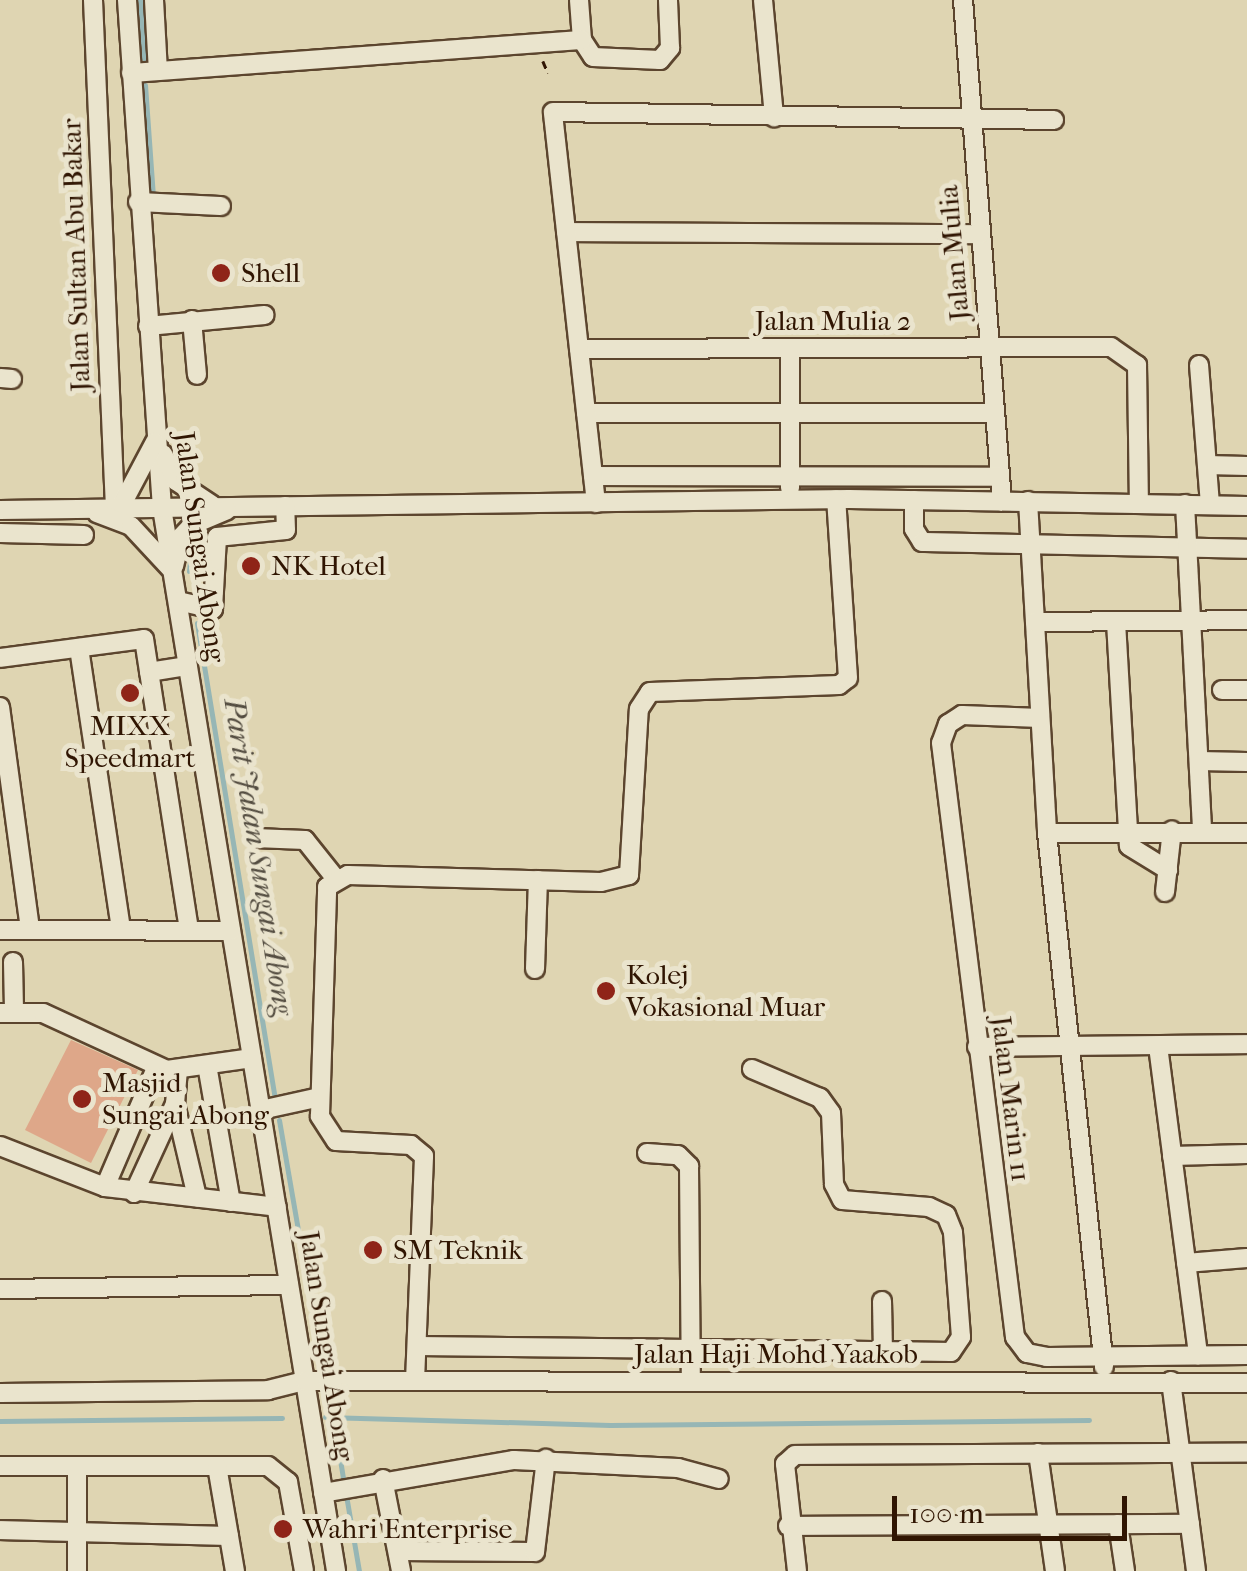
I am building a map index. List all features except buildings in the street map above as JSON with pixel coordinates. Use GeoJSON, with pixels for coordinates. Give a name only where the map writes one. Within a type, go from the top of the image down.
{"type":"FeatureCollection","features":[{"type":"Feature","properties":{"kind":"street","name":"Jalan Sultan Abu Bakar"},"geometry":{"type":"LineString","coordinates":[[93,0],[117,508]]}},
{"type":"Feature","properties":{"kind":"street","name":"Jalan Sungai Abong"},"geometry":{"type":"LineString","coordinates":[[127,0],[162,508],[305,1381],[330,1491],[336,1571]]}},
{"type":"Feature","properties":{"kind":"street"},"geometry":{"type":"LineString","coordinates":[[154,0],[158,71]]}},
{"type":"Feature","properties":{"kind":"street"},"geometry":{"type":"LineString","coordinates":[[579,0],[582,40],[593,57],[660,60],[670,48],[668,0]]}},
{"type":"Feature","properties":{"kind":"street"},"geometry":{"type":"LineString","coordinates":[[763,0],[774,116]]}},
{"type":"Feature","properties":{"kind":"street","name":"Jalan Mulia"},"geometry":{"type":"LineString","coordinates":[[963,0],[1002,501]]}},
{"type":"Feature","properties":{"kind":"street"},"geometry":{"type":"LineString","coordinates":[[131,73],[582,40]]}},
{"type":"Feature","properties":{"kind":"street"},"geometry":{"type":"LineString","coordinates":[[596,502],[552,112],[1054,120]]}},
{"type":"Feature","properties":{"kind":"street"},"geometry":{"type":"LineString","coordinates":[[138,202],[220,206]]}},
{"type":"Feature","properties":{"kind":"street"},"geometry":{"type":"LineString","coordinates":[[566,232],[980,234]]}},
{"type":"Feature","properties":{"kind":"street"},"geometry":{"type":"LineString","coordinates":[[148,326],[264,314]]}},
{"type":"Feature","properties":{"kind":"street"},"geometry":{"type":"LineString","coordinates":[[192,320],[197,375]]}},
{"type":"Feature","properties":{"kind":"street"},"geometry":{"type":"LineString","coordinates":[[790,348],[791,500]]}},
{"type":"Feature","properties":{"kind":"street","name":"Jalan Mulia 2"},"geometry":{"type":"LineString","coordinates":[[579,349],[1111,348],[1137,365],[1139,503]]}},
{"type":"Feature","properties":{"kind":"street"},"geometry":{"type":"LineString","coordinates":[[1199,364],[1210,505]]}},
{"type":"Feature","properties":{"kind":"street"},"geometry":{"type":"LineString","coordinates":[[586,412],[995,412]]}},
{"type":"Feature","properties":{"kind":"street"},"geometry":{"type":"LineString","coordinates":[[117,508],[156,433]]}},
{"type":"Feature","properties":{"kind":"street"},"geometry":{"type":"LineString","coordinates":[[156,433],[176,481],[215,506]]}},
{"type":"Feature","properties":{"kind":"street"},"geometry":{"type":"LineString","coordinates":[[1207,465],[1247,466]]}},
{"type":"Feature","properties":{"kind":"street"},"geometry":{"type":"LineString","coordinates":[[594,476],[1000,477]]}},
{"type":"Feature","properties":{"kind":"street"},"geometry":{"type":"LineString","coordinates":[[0,510],[791,500],[1028,500],[1247,506]]}},
{"type":"Feature","properties":{"kind":"street"},"geometry":{"type":"LineString","coordinates":[[336,879],[602,882],[629,875],[639,709],[650,692],[839,685],[848,678],[836,500]]}},
{"type":"Feature","properties":{"kind":"street"},"geometry":{"type":"LineString","coordinates":[[914,500],[914,529],[922,542],[1247,549]]}},
{"type":"Feature","properties":{"kind":"street"},"geometry":{"type":"LineString","coordinates":[[1028,500],[1046,833],[1066,1046],[1106,1382]]}},
{"type":"Feature","properties":{"kind":"street"},"geometry":{"type":"LineString","coordinates":[[1186,504],[1202,830]]}},
{"type":"Feature","properties":{"kind":"street"},"geometry":{"type":"LineString","coordinates":[[171,572],[181,538],[236,506]]}},
{"type":"Feature","properties":{"kind":"street"},"geometry":{"type":"LineString","coordinates":[[178,601],[212,610],[216,538],[286,530],[285,506]]}},
{"type":"Feature","properties":{"kind":"street"},"geometry":{"type":"LineString","coordinates":[[79,510],[131,526],[171,572]]}},
{"type":"Feature","properties":{"kind":"street"},"geometry":{"type":"LineString","coordinates":[[0,534],[84,535]]}},
{"type":"Feature","properties":{"kind":"street"},"geometry":{"type":"LineString","coordinates":[[1035,622],[1247,620]]}},
{"type":"Feature","properties":{"kind":"street"},"geometry":{"type":"LineString","coordinates":[[1116,622],[1127,831],[1134,854],[1168,870]]}},
{"type":"Feature","properties":{"kind":"street"},"geometry":{"type":"LineString","coordinates":[[0,658],[144,639],[189,929]]}},
{"type":"Feature","properties":{"kind":"street"},"geometry":{"type":"LineString","coordinates":[[79,648],[121,930]]}},
{"type":"Feature","properties":{"kind":"street"},"geometry":{"type":"LineString","coordinates":[[149,672],[188,666]]}},
{"type":"Feature","properties":{"kind":"street"},"geometry":{"type":"LineString","coordinates":[[1222,690],[1247,690]]}},
{"type":"Feature","properties":{"kind":"street"},"geometry":{"type":"LineString","coordinates":[[0,707],[30,930]]}},
{"type":"Feature","properties":{"kind":"street","name":"Jalan Marin 11"},"geometry":{"type":"LineString","coordinates":[[1040,718],[962,715],[948,724],[940,742],[1019,1347],[1047,1357],[1247,1355]]}},
{"type":"Feature","properties":{"kind":"street"},"geometry":{"type":"LineString","coordinates":[[1199,761],[1247,762]]}},
{"type":"Feature","properties":{"kind":"street"},"geometry":{"type":"LineString","coordinates":[[1165,892],[1172,830]]}},
{"type":"Feature","properties":{"kind":"street"},"geometry":{"type":"LineString","coordinates":[[1046,833],[1247,833]]}},
{"type":"Feature","properties":{"kind":"street"},"geometry":{"type":"LineString","coordinates":[[256,838],[305,840],[336,879]]}},
{"type":"Feature","properties":{"kind":"street"},"geometry":{"type":"LineString","coordinates":[[336,879],[326,898],[320,1116],[336,1141],[410,1145],[424,1156],[415,1382]]}},
{"type":"Feature","properties":{"kind":"street"},"geometry":{"type":"LineString","coordinates":[[535,969],[538,880]]}},
{"type":"Feature","properties":{"kind":"street"},"geometry":{"type":"LineString","coordinates":[[0,930],[232,931]]}},
{"type":"Feature","properties":{"kind":"street"},"geometry":{"type":"LineString","coordinates":[[13,962],[7,1011],[43,1013],[156,1068],[178,1070],[252,1058]]}},
{"type":"Feature","properties":{"kind":"street"},"geometry":{"type":"LineString","coordinates":[[977,1048],[1247,1044]]}},
{"type":"Feature","properties":{"kind":"street"},"geometry":{"type":"LineString","coordinates":[[1158,1046],[1198,1356]]}},
{"type":"Feature","properties":{"kind":"street"},"geometry":{"type":"LineString","coordinates":[[208,1065],[231,1202]]}},
{"type":"Feature","properties":{"kind":"street"},"geometry":{"type":"LineString","coordinates":[[105,1187],[156,1068]]}},
{"type":"Feature","properties":{"kind":"street"},"geometry":{"type":"LineString","coordinates":[[417,1346],[938,1356],[957,1346],[950,1222],[929,1206],[842,1200],[834,1184],[831,1113],[820,1098],[752,1068]]}},
{"type":"Feature","properties":{"kind":"street"},"geometry":{"type":"LineString","coordinates":[[134,1192],[174,1104],[178,1070]]}},
{"type":"Feature","properties":{"kind":"street"},"geometry":{"type":"LineString","coordinates":[[261,1110],[320,1097]]}},
{"type":"Feature","properties":{"kind":"street"},"geometry":{"type":"LineString","coordinates":[[174,1104],[197,1197]]}},
{"type":"Feature","properties":{"kind":"street"},"geometry":{"type":"LineString","coordinates":[[0,1146],[105,1187],[277,1207]]}},
{"type":"Feature","properties":{"kind":"street"},"geometry":{"type":"LineString","coordinates":[[646,1152],[678,1155],[689,1166],[691,1381]]}},
{"type":"Feature","properties":{"kind":"street"},"geometry":{"type":"LineString","coordinates":[[1172,1156],[1247,1154]]}},
{"type":"Feature","properties":{"kind":"street"},"geometry":{"type":"LineString","coordinates":[[1186,1263],[1247,1258]]}},
{"type":"Feature","properties":{"kind":"street"},"geometry":{"type":"LineString","coordinates":[[0,1289],[289,1284]]}},
{"type":"Feature","properties":{"kind":"street"},"geometry":{"type":"LineString","coordinates":[[882,1301],[882,1354]]}},
{"type":"Feature","properties":{"kind":"street","name":"Jalan Haji Mohd Yaakob"},"geometry":{"type":"LineString","coordinates":[[0,1393],[268,1390],[305,1381],[1247,1383]]}},
{"type":"Feature","properties":{"kind":"street"},"geometry":{"type":"LineString","coordinates":[[1171,1381],[1196,1571]]}},
{"type":"Feature","properties":{"kind":"street"},"geometry":{"type":"LineString","coordinates":[[797,1571],[788,1526],[785,1464],[795,1456],[1038,1453],[1179,1444],[1247,1453]]}},
{"type":"Feature","properties":{"kind":"street"},"geometry":{"type":"LineString","coordinates":[[1038,1453],[1054,1571]]}},
{"type":"Feature","properties":{"kind":"street"},"geometry":{"type":"LineString","coordinates":[[330,1491],[383,1479],[546,1459],[678,1468],[719,1479]]}},
{"type":"Feature","properties":{"kind":"street"},"geometry":{"type":"LineString","coordinates":[[398,1551],[535,1562],[546,1459]]}},
{"type":"Feature","properties":{"kind":"street"},"geometry":{"type":"LineString","coordinates":[[0,1466],[216,1466],[280,1472],[288,1482],[304,1571]]}},
{"type":"Feature","properties":{"kind":"street"},"geometry":{"type":"LineString","coordinates":[[77,1571],[78,1466]]}},
{"type":"Feature","properties":{"kind":"street"},"geometry":{"type":"LineString","coordinates":[[216,1466],[234,1571]]}},
{"type":"Feature","properties":{"kind":"street"},"geometry":{"type":"LineString","coordinates":[[383,1479],[401,1571]]}},
{"type":"Feature","properties":{"kind":"street"},"geometry":{"type":"LineString","coordinates":[[1118,1524],[1125,1571]]}},
{"type":"Feature","properties":{"kind":"street"},"geometry":{"type":"LineString","coordinates":[[788,1526],[1190,1524]]}},
{"type":"Feature","properties":{"kind":"street"},"geometry":{"type":"LineString","coordinates":[[0,1530],[228,1536]]}},
{"type":"Feature","properties":{"kind":"waterway","name":"Parit Jalan Sungai Abong"},"geometry":{"type":"LineString","coordinates":[[140,0],[144,59]]}},
{"type":"Feature","properties":{"kind":"waterway","name":"Parit Jalan Sungai Abong"},"geometry":{"type":"LineString","coordinates":[[145,85],[153,197]]}},
{"type":"Feature","properties":{"kind":"waterway","name":"Parit Jalan Sungai Abong"},"geometry":{"type":"LineString","coordinates":[[175,455],[183,465]]}},
{"type":"Feature","properties":{"kind":"waterway","name":"Parit Jalan Sungai Abong"},"geometry":{"type":"LineString","coordinates":[[189,571],[193,535]]}},
{"type":"Feature","properties":{"kind":"waterway","name":"Parit Jalan Sungai Abong"},"geometry":{"type":"LineString","coordinates":[[197,623],[275,1097]]}},
{"type":"Feature","properties":{"kind":"waterway","name":"Parit Jalan Sungai Abong"},"geometry":{"type":"LineString","coordinates":[[279,1120],[321,1362]]}},
{"type":"Feature","properties":{"kind":"waterway","name":"Parit Jalan Sungai Abong"},"geometry":{"type":"LineString","coordinates":[[332,1410],[344,1484]]}},
{"type":"Feature","properties":{"kind":"waterway"},"geometry":{"type":"LineString","coordinates":[[325,1417],[610,1425],[1089,1420]]}},
{"type":"Feature","properties":{"kind":"waterway"},"geometry":{"type":"LineString","coordinates":[[0,1421],[282,1418]]}},
{"type":"Feature","properties":{"kind":"waterway","name":"Parit Jalan Sungai Abong"},"geometry":{"type":"LineString","coordinates":[[346,1495],[359,1571]]}},
{"type":"Feature","properties":{"kind":"place","name":"Shell"},"geometry":{"type":"Point","coordinates":[221,273]}},
{"type":"Feature","properties":{"kind":"place","name":"NK Hotel"},"geometry":{"type":"Point","coordinates":[251,566]}},
{"type":"Feature","properties":{"kind":"place","name":"MIXX Speedmart"},"geometry":{"type":"Point","coordinates":[130,693]}},
{"type":"Feature","properties":{"kind":"place","name":"Kolej Vokasional Muar"},"geometry":{"type":"Point","coordinates":[606,991]}},
{"type":"Feature","properties":{"kind":"place","name":"Masjid Sungai Abong"},"geometry":{"type":"Point","coordinates":[82,1099]}},
{"type":"Feature","properties":{"kind":"place","name":"SM Teknik"},"geometry":{"type":"Point","coordinates":[373,1250]}},
{"type":"Feature","properties":{"kind":"place","name":"Wahri Enterprise"},"geometry":{"type":"Point","coordinates":[283,1529]}}]}
